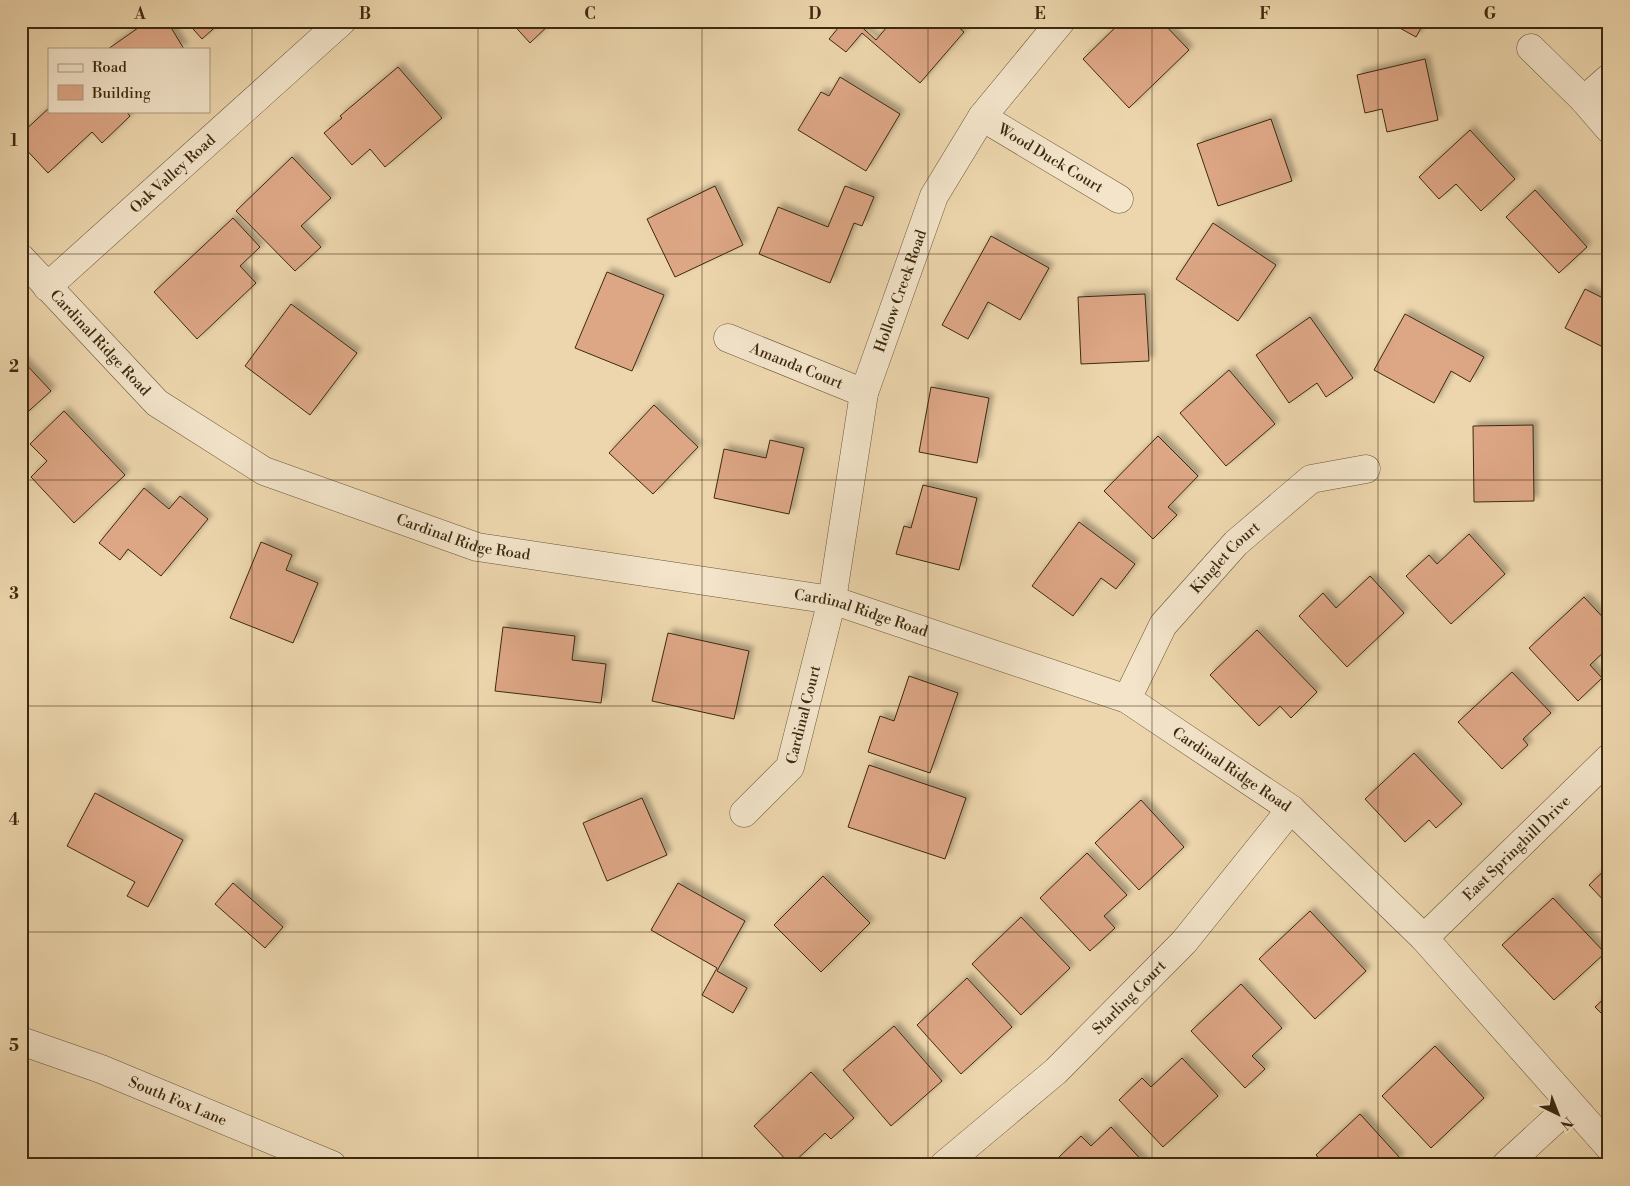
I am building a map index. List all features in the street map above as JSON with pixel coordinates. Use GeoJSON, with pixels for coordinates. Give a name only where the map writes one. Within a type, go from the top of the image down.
{"type":"FeatureCollection","features":[{"type":"Feature","properties":{"kind":"street","name":"Oak Valley Road"},"geometry":{"type":"LineString","coordinates":[[48,287],[342,21]]}},
{"type":"Feature","properties":{"kind":"street","name":"Hollow Creek Road"},"geometry":{"type":"LineString","coordinates":[[832,600],[864,393],[934,196],[982,117],[1061,21]]}},
{"type":"Feature","properties":{"kind":"street"},"geometry":{"type":"LineString","coordinates":[[1530,48],[1584,100],[1609,128]]}},
{"type":"Feature","properties":{"kind":"street"},"geometry":{"type":"LineString","coordinates":[[1584,100],[1609,78]]}},
{"type":"Feature","properties":{"kind":"street","name":"Wood Duck Court"},"geometry":{"type":"LineString","coordinates":[[982,117],[1119,200]]}},
{"type":"Feature","properties":{"kind":"street","name":"Cardinal Ridge Road"},"geometry":{"type":"LineString","coordinates":[[21,258],[158,402],[264,471],[477,547],[832,600],[1127,700],[1291,809],[1424,938],[1609,1147]]}},
{"type":"Feature","properties":{"kind":"street","name":"Amanda Court"},"geometry":{"type":"LineString","coordinates":[[728,338],[864,393]]}},
{"type":"Feature","properties":{"kind":"street","name":"Kinglet Court"},"geometry":{"type":"LineString","coordinates":[[1127,700],[1163,625],[1236,543],[1311,479],[1366,469]]}},
{"type":"Feature","properties":{"kind":"street","name":"Cardinal Court"},"geometry":{"type":"LineString","coordinates":[[744,813],[790,767],[832,600]]}},
{"type":"Feature","properties":{"kind":"street","name":"East Springhill Drive"},"geometry":{"type":"LineString","coordinates":[[1424,938],[1609,758]]}},
{"type":"Feature","properties":{"kind":"street","name":"Starling Court"},"geometry":{"type":"LineString","coordinates":[[944,1165],[1056,1070],[1184,942],[1291,809]]}},
{"type":"Feature","properties":{"kind":"street","name":"South Fox Lane"},"geometry":{"type":"LineString","coordinates":[[21,1041],[101,1069],[332,1165]]}},
{"type":"Feature","properties":{"kind":"street"},"geometry":{"type":"LineString","coordinates":[[1506,1165],[1571,1105]]}},
{"type":"Feature","properties":{"kind":"building"},"geometry":{"type":"Polygon","coordinates":[[[148,21],[167,21],[183,48],[109,48],[148,21]]]}},
{"type":"Feature","properties":{"kind":"building"},"geometry":{"type":"Polygon","coordinates":[[[186,21],[222,21],[202,39],[186,21]]]}},
{"type":"Feature","properties":{"kind":"building"},"geometry":{"type":"Polygon","coordinates":[[[510,21],[553,21],[530,43],[510,21]]]}},
{"type":"Feature","properties":{"kind":"building"},"geometry":{"type":"Polygon","coordinates":[[[844,21],[855,21],[876,40],[892,21],[951,21],[964,32],[920,83],[862,33],[846,52],[829,39],[844,21]]]}},
{"type":"Feature","properties":{"kind":"building"},"geometry":{"type":"Polygon","coordinates":[[[1122,21],[1161,21],[1189,50],[1129,108],[1083,59],[1122,21]]]}},
{"type":"Feature","properties":{"kind":"building"},"geometry":{"type":"Polygon","coordinates":[[[1387,21],[1425,21],[1416,37],[1387,21]]]}},
{"type":"Feature","properties":{"kind":"building"},"geometry":{"type":"Polygon","coordinates":[[[1425,59],[1438,120],[1387,132],[1382,109],[1365,113],[1357,75],[1425,59]]]}},
{"type":"Feature","properties":{"kind":"building"},"geometry":{"type":"Polygon","coordinates":[[[398,67],[442,118],[385,167],[370,149],[352,165],[324,133],[342,118],[340,116],[398,67]]]}},
{"type":"Feature","properties":{"kind":"building"},"geometry":{"type":"Polygon","coordinates":[[[840,77],[900,114],[866,171],[798,130],[821,92],[829,96],[840,77]]]}},
{"type":"Feature","properties":{"kind":"building"},"geometry":{"type":"Polygon","coordinates":[[[48,109],[48,112],[127,112],[130,116],[102,143],[92,132],[48,173],[21,144],[21,134],[48,109]]]}},
{"type":"Feature","properties":{"kind":"building"},"geometry":{"type":"Polygon","coordinates":[[[1271,119],[1292,181],[1218,206],[1197,144],[1271,119]]]}},
{"type":"Feature","properties":{"kind":"building"},"geometry":{"type":"Polygon","coordinates":[[[1470,130],[1515,179],[1481,211],[1456,184],[1439,199],[1419,177],[1470,130]]]}},
{"type":"Feature","properties":{"kind":"building"},"geometry":{"type":"Polygon","coordinates":[[[292,157],[331,198],[301,226],[321,247],[295,271],[236,211],[292,157]]]}},
{"type":"Feature","properties":{"kind":"building"},"geometry":{"type":"Polygon","coordinates":[[[715,186],[743,245],[675,277],[647,219],[715,186]]]}},
{"type":"Feature","properties":{"kind":"building"},"geometry":{"type":"Polygon","coordinates":[[[845,186],[874,197],[862,226],[854,223],[830,283],[759,254],[778,207],[828,227],[845,186]]]}},
{"type":"Feature","properties":{"kind":"building"},"geometry":{"type":"Polygon","coordinates":[[[1535,190],[1587,247],[1559,273],[1506,217],[1535,190]]]}},
{"type":"Feature","properties":{"kind":"building"},"geometry":{"type":"Polygon","coordinates":[[[233,218],[260,247],[240,266],[256,283],[197,339],[154,292],[233,218]]]}},
{"type":"Feature","properties":{"kind":"building"},"geometry":{"type":"Polygon","coordinates":[[[1213,223],[1276,265],[1238,321],[1176,279],[1213,223]]]}},
{"type":"Feature","properties":{"kind":"building"},"geometry":{"type":"Polygon","coordinates":[[[991,236],[1049,268],[1020,320],[988,302],[968,339],[942,325],[991,236]]]}},
{"type":"Feature","properties":{"kind":"building"},"geometry":{"type":"Polygon","coordinates":[[[607,272],[664,295],[632,371],[575,348],[607,272]]]}},
{"type":"Feature","properties":{"kind":"building"},"geometry":{"type":"Polygon","coordinates":[[[1585,289],[1607,300],[1609,297],[1609,350],[1565,328],[1585,289]]]}},
{"type":"Feature","properties":{"kind":"building"},"geometry":{"type":"Polygon","coordinates":[[[1145,294],[1149,361],[1081,364],[1078,297],[1145,294]]]}},
{"type":"Feature","properties":{"kind":"building"},"geometry":{"type":"Polygon","coordinates":[[[291,304],[357,353],[310,415],[245,366],[291,304]]]}},
{"type":"Feature","properties":{"kind":"building"},"geometry":{"type":"Polygon","coordinates":[[[1405,314],[1484,357],[1470,382],[1451,371],[1434,403],[1374,370],[1405,314]]]}},
{"type":"Feature","properties":{"kind":"building"},"geometry":{"type":"Polygon","coordinates":[[[1310,317],[1353,378],[1326,397],[1317,383],[1289,403],[1256,355],[1310,317]]]}},
{"type":"Feature","properties":{"kind":"building"},"geometry":{"type":"Polygon","coordinates":[[[21,359],[51,391],[21,418],[21,359]]]}},
{"type":"Feature","properties":{"kind":"building"},"geometry":{"type":"Polygon","coordinates":[[[1229,370],[1275,424],[1226,466],[1180,413],[1229,370]]]}},
{"type":"Feature","properties":{"kind":"building"},"geometry":{"type":"Polygon","coordinates":[[[931,387],[989,398],[977,463],[919,452],[931,387]]]}},
{"type":"Feature","properties":{"kind":"building"},"geometry":{"type":"Polygon","coordinates":[[[654,405],[698,447],[653,494],[609,453],[654,405]]]}},
{"type":"Feature","properties":{"kind":"building"},"geometry":{"type":"Polygon","coordinates":[[[64,411],[125,475],[74,523],[31,477],[47,461],[30,444],[64,411]]]}},
{"type":"Feature","properties":{"kind":"building"},"geometry":{"type":"Polygon","coordinates":[[[1533,425],[1534,501],[1474,502],[1473,426],[1533,425]]]}},
{"type":"Feature","properties":{"kind":"building"},"geometry":{"type":"Polygon","coordinates":[[[1158,436],[1198,476],[1168,507],[1177,515],[1153,539],[1104,491],[1158,436]]]}},
{"type":"Feature","properties":{"kind":"building"},"geometry":{"type":"Polygon","coordinates":[[[770,440],[804,448],[789,514],[714,498],[724,449],[766,458],[770,440]]]}},
{"type":"Feature","properties":{"kind":"building"},"geometry":{"type":"Polygon","coordinates":[[[923,485],[977,498],[959,570],[896,554],[904,526],[911,528],[923,485]]]}},
{"type":"Feature","properties":{"kind":"building"},"geometry":{"type":"Polygon","coordinates":[[[144,488],[169,509],[180,496],[208,519],[161,576],[128,549],[120,560],[99,543],[144,488]]]}},
{"type":"Feature","properties":{"kind":"building"},"geometry":{"type":"Polygon","coordinates":[[[1079,522],[1135,564],[1116,589],[1101,578],[1073,616],[1032,586],[1079,522]]]}},
{"type":"Feature","properties":{"kind":"building"},"geometry":{"type":"Polygon","coordinates":[[[1469,534],[1505,574],[1451,624],[1406,576],[1429,555],[1437,564],[1469,534]]]}},
{"type":"Feature","properties":{"kind":"building"},"geometry":{"type":"Polygon","coordinates":[[[261,542],[292,555],[286,570],[318,583],[293,643],[230,618],[261,542]]]}},
{"type":"Feature","properties":{"kind":"building"},"geometry":{"type":"Polygon","coordinates":[[[1370,576],[1404,613],[1347,667],[1299,616],[1323,593],[1336,608],[1370,576]]]}},
{"type":"Feature","properties":{"kind":"building"},"geometry":{"type":"Polygon","coordinates":[[[1584,597],[1609,624],[1609,647],[1590,665],[1602,678],[1578,701],[1529,648],[1584,597]]]}},
{"type":"Feature","properties":{"kind":"building"},"geometry":{"type":"Polygon","coordinates":[[[503,627],[575,636],[572,660],[606,664],[601,703],[495,691],[503,627]]]}},
{"type":"Feature","properties":{"kind":"building"},"geometry":{"type":"Polygon","coordinates":[[[1257,630],[1317,692],[1291,718],[1280,706],[1259,726],[1210,675],[1257,630]]]}},
{"type":"Feature","properties":{"kind":"building"},"geometry":{"type":"Polygon","coordinates":[[[668,633],[749,651],[734,719],[652,701],[668,633]]]}},
{"type":"Feature","properties":{"kind":"building"},"geometry":{"type":"Polygon","coordinates":[[[1512,672],[1551,713],[1523,739],[1528,745],[1502,769],[1458,722],[1512,672]]]}},
{"type":"Feature","properties":{"kind":"building"},"geometry":{"type":"Polygon","coordinates":[[[909,676],[958,693],[930,773],[868,752],[880,716],[894,721],[909,676]]]}},
{"type":"Feature","properties":{"kind":"building"},"geometry":{"type":"Polygon","coordinates":[[[1414,753],[1462,804],[1436,828],[1429,820],[1405,842],[1365,799],[1414,753]]]}},
{"type":"Feature","properties":{"kind":"building"},"geometry":{"type":"Polygon","coordinates":[[[869,765],[966,798],[945,859],[848,827],[869,765]]]}},
{"type":"Feature","properties":{"kind":"building"},"geometry":{"type":"Polygon","coordinates":[[[95,793],[183,840],[148,907],[127,896],[135,882],[67,846],[95,793]]]}},
{"type":"Feature","properties":{"kind":"building"},"geometry":{"type":"Polygon","coordinates":[[[642,798],[667,855],[607,881],[583,823],[642,798]]]}},
{"type":"Feature","properties":{"kind":"building"},"geometry":{"type":"Polygon","coordinates":[[[1141,800],[1184,847],[1139,890],[1095,843],[1141,800]]]}},
{"type":"Feature","properties":{"kind":"building"},"geometry":{"type":"Polygon","coordinates":[[[1087,853],[1127,895],[1104,916],[1115,928],[1090,951],[1040,898],[1087,853]]]}},
{"type":"Feature","properties":{"kind":"building"},"geometry":{"type":"Polygon","coordinates":[[[1609,866],[1609,906],[1589,885],[1609,866]]]}},
{"type":"Feature","properties":{"kind":"building"},"geometry":{"type":"Polygon","coordinates":[[[823,876],[870,923],[821,972],[774,925],[823,876]]]}},
{"type":"Feature","properties":{"kind":"building"},"geometry":{"type":"Polygon","coordinates":[[[233,883],[283,927],[265,948],[215,904],[233,883]]]}},
{"type":"Feature","properties":{"kind":"building"},"geometry":{"type":"Polygon","coordinates":[[[678,883],[745,921],[717,971],[747,988],[733,1013],[702,995],[717,968],[651,930],[678,883]]]}},
{"type":"Feature","properties":{"kind":"building"},"geometry":{"type":"Polygon","coordinates":[[[1553,898],[1605,953],[1554,1000],[1502,945],[1553,898]]]}},
{"type":"Feature","properties":{"kind":"building"},"geometry":{"type":"Polygon","coordinates":[[[1310,911],[1366,971],[1315,1019],[1259,959],[1310,911]]]}},
{"type":"Feature","properties":{"kind":"building"},"geometry":{"type":"Polygon","coordinates":[[[1021,917],[1070,968],[1021,1015],[972,964],[1021,917]]]}},
{"type":"Feature","properties":{"kind":"building"},"geometry":{"type":"Polygon","coordinates":[[[967,978],[1012,1027],[961,1074],[917,1025],[967,978]]]}},
{"type":"Feature","properties":{"kind":"building"},"geometry":{"type":"Polygon","coordinates":[[[1241,984],[1282,1028],[1252,1056],[1265,1069],[1245,1088],[1191,1031],[1241,984]]]}},
{"type":"Feature","properties":{"kind":"building"},"geometry":{"type":"Polygon","coordinates":[[[1609,994],[1609,1021],[1595,1007],[1609,994]]]}},
{"type":"Feature","properties":{"kind":"building"},"geometry":{"type":"Polygon","coordinates":[[[894,1026],[942,1081],[891,1126],[843,1070],[894,1026]]]}},
{"type":"Feature","properties":{"kind":"building"},"geometry":{"type":"Polygon","coordinates":[[[1435,1046],[1484,1098],[1431,1148],[1382,1096],[1435,1046]]]}},
{"type":"Feature","properties":{"kind":"building"},"geometry":{"type":"Polygon","coordinates":[[[1182,1058],[1218,1096],[1163,1147],[1119,1100],[1142,1078],[1151,1087],[1182,1058]]]}},
{"type":"Feature","properties":{"kind":"building"},"geometry":{"type":"Polygon","coordinates":[[[811,1072],[854,1118],[831,1139],[825,1133],[791,1165],[754,1126],[811,1072]]]}},
{"type":"Feature","properties":{"kind":"building"},"geometry":{"type":"Polygon","coordinates":[[[1360,1114],[1400,1158],[1392,1165],[1325,1165],[1316,1155],[1360,1114]]]}},
{"type":"Feature","properties":{"kind":"building"},"geometry":{"type":"Polygon","coordinates":[[[1111,1127],[1146,1165],[1064,1165],[1058,1158],[1081,1136],[1091,1146],[1111,1127]]]}}]}
